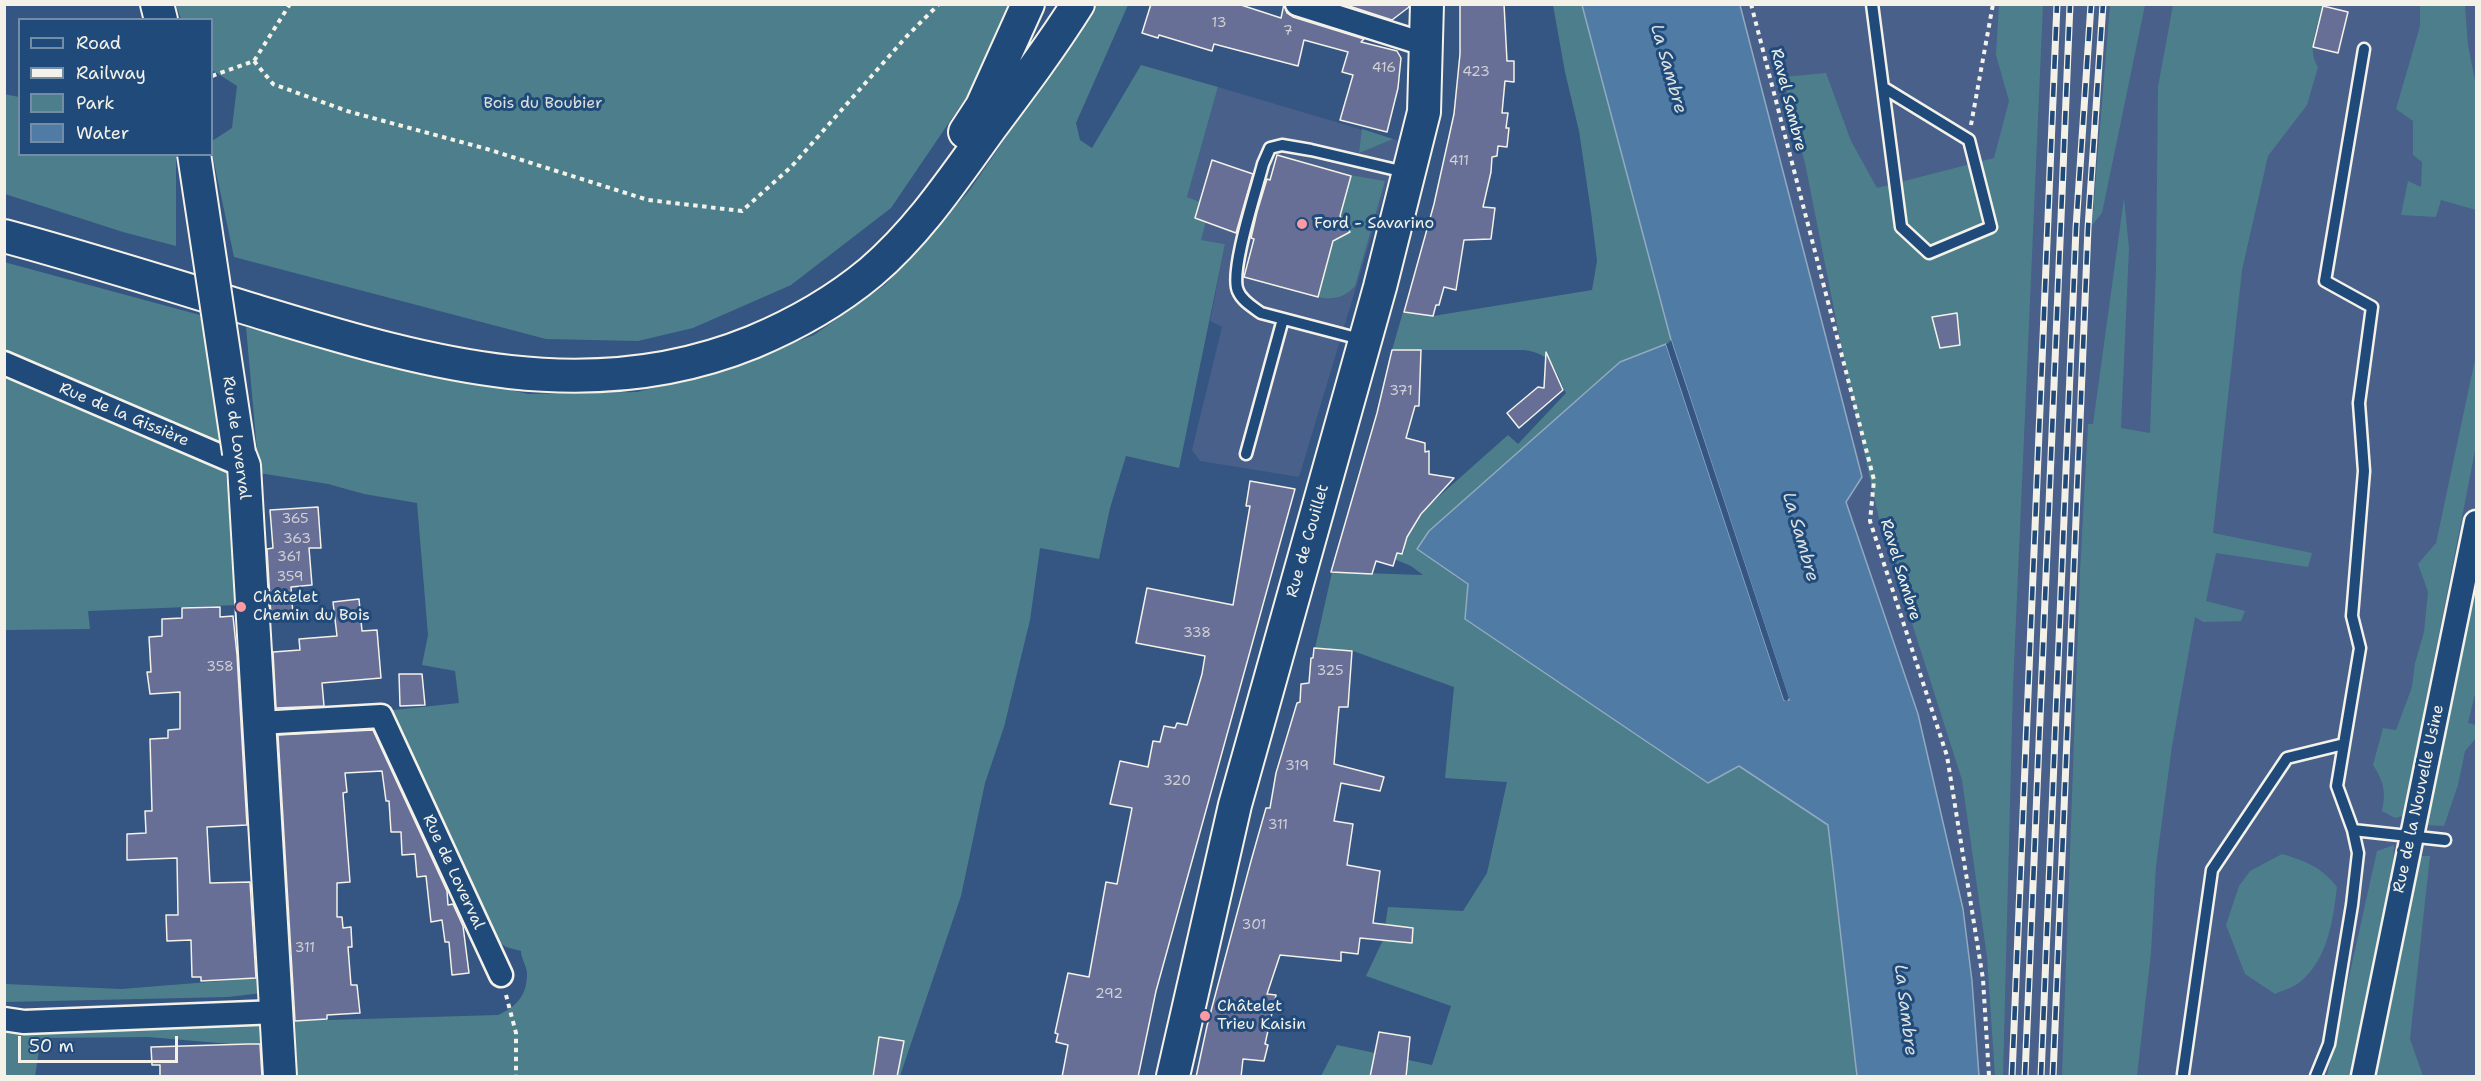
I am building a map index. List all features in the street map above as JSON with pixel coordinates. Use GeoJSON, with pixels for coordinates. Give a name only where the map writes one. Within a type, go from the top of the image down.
{"type":"FeatureCollection","features":[{"type":"Feature","properties":{"kind":"main road"},"geometry":{"type":"LineString","coordinates":[[4,219],[134,255],[367,327],[457,348],[506,356],[576,360],[665,351],[713,339],[778,313],[833,281],[884,238],[951,153],[982,106],[1028,4]]}},
{"type":"Feature","properties":{"kind":"main road"},"geometry":{"type":"LineString","coordinates":[[4,236],[348,339],[453,364],[536,376],[577,377],[623,375],[667,368],[729,352],[781,330],[832,301],[870,272],[911,233],[942,194],[1028,78],[1078,4]]}},
{"type":"Feature","properties":{"kind":"main road","name":"Rue de Couillet"},"geometry":{"type":"LineString","coordinates":[[1173,1077],[1235,805],[1364,340],[1424,112],[1427,4]]}},
{"type":"Feature","properties":{"kind":"main road","name":"Rue de Loverval"},"geometry":{"type":"LineString","coordinates":[[194,156],[241,460],[278,1012],[280,1077]]}},
{"type":"Feature","properties":{"kind":"street"},"geometry":{"type":"LineString","coordinates":[[1297,4],[1427,45]]}},
{"type":"Feature","properties":{"kind":"street","name":"Rue de la Gissière"},"geometry":{"type":"LineString","coordinates":[[4,363],[241,460]]}},
{"type":"Feature","properties":{"kind":"street","name":"Rue de la Nouvelle Usine"},"geometry":{"type":"LineString","coordinates":[[2362,1077],[2476,522]]}},
{"type":"Feature","properties":{"kind":"street","name":"Rue de Loverval"},"geometry":{"type":"LineString","coordinates":[[259,723],[381,716],[501,975]]}},
{"type":"Feature","properties":{"kind":"street"},"geometry":{"type":"LineString","coordinates":[[4,1020],[24,1022],[278,1012]]}},
{"type":"Feature","properties":{"kind":"lane"},"geometry":{"type":"LineString","coordinates":[[1872,4],[1901,227],[1929,253],[1991,227],[1969,140],[1884,88]]}},
{"type":"Feature","properties":{"kind":"lane"},"geometry":{"type":"LineString","coordinates":[[2316,1077],[2328,1044],[2352,905],[2358,853],[2353,830],[2337,786],[2360,648],[2352,616],[2364,471],[2360,403],[2372,307],[2325,282],[2364,49]]}},
{"type":"Feature","properties":{"kind":"lane"},"geometry":{"type":"LineString","coordinates":[[1364,340],[1262,313],[1248,304],[1237,291],[1236,271],[1263,164],[1270,148],[1282,145],[1409,173]]}},
{"type":"Feature","properties":{"kind":"lane"},"geometry":{"type":"LineString","coordinates":[[1246,454],[1283,319]]}},
{"type":"Feature","properties":{"kind":"lane"},"geometry":{"type":"LineString","coordinates":[[2183,1074],[2212,870],[2288,758],[2344,744]]}},
{"type":"Feature","properties":{"kind":"lane"},"geometry":{"type":"LineString","coordinates":[[2353,830],[2445,840]]}},
{"type":"Feature","properties":{"kind":"path"},"geometry":{"type":"LineString","coordinates":[[213,76],[254,62],[290,4]]}},
{"type":"Feature","properties":{"kind":"path"},"geometry":{"type":"LineString","coordinates":[[254,62],[273,84],[347,111],[486,149],[648,200],[742,212],[792,166],[907,36],[939,4]]}},
{"type":"Feature","properties":{"kind":"path","name":"Ravel Sambre"},"geometry":{"type":"LineString","coordinates":[[1751,4],[1874,480],[1870,521],[1947,756],[1983,979],[1989,1077]]}},
{"type":"Feature","properties":{"kind":"path"},"geometry":{"type":"LineString","coordinates":[[1969,140],[1993,4]]}},
{"type":"Feature","properties":{"kind":"path"},"geometry":{"type":"LineString","coordinates":[[501,975],[516,1034],[516,1077]]}},
{"type":"Feature","properties":{"kind":"shaded area"},"geometry":{"type":"Polygon","coordinates":[[[1740,5],[2476,5],[2476,1076],[1979,1076],[1972,981],[1963,909],[1913,699],[1846,502],[1862,476],[1740,5]]]}},
{"type":"Feature","properties":{"kind":"shaded area"},"geometry":{"type":"Polygon","coordinates":[[[1218,87],[1400,141],[1299,477],[1200,461],[1192,450],[1222,327],[1210,321],[1225,244],[1201,240],[1187,197],[1218,87]]]}},
{"type":"Feature","properties":{"kind":"green space","name":"Bois du Boubier"},"geometry":{"type":"Polygon","coordinates":[[[176,5],[1012,5],[984,71],[891,208],[791,285],[693,328],[638,341],[546,339],[234,257],[213,156],[213,140],[232,128],[237,86],[213,71],[213,18],[181,18],[176,5]]]}},
{"type":"Feature","properties":{"kind":"green space"},"geometry":{"type":"Polygon","coordinates":[[[1097,5],[1128,5],[1076,123],[1080,140],[1092,148],[1141,65],[1218,87],[1187,197],[1210,206],[1201,240],[1225,244],[1179,468],[1126,456],[1110,508],[1099,559],[1040,548],[1030,620],[1004,727],[985,783],[961,896],[900,1076],[297,1076],[294,1021],[498,1015],[515,1004],[523,995],[527,974],[521,951],[506,947],[492,937],[385,711],[459,703],[455,671],[422,665],[428,635],[417,503],[364,494],[328,484],[259,473],[246,327],[528,394],[637,392],[712,373],[814,335],[885,285],[969,191],[1097,5]]]}},
{"type":"Feature","properties":{"kind":"green space"},"geometry":{"type":"Polygon","coordinates":[[[1553,5],[1582,5],[1672,342],[1620,362],[1418,549],[1468,584],[1465,619],[1708,783],[1739,766],[1828,825],[1857,1076],[1321,1076],[1337,1045],[1432,1065],[1451,1006],[1366,976],[1383,940],[1388,907],[1463,911],[1487,873],[1507,782],[1445,778],[1454,687],[1353,651],[1315,648],[1332,572],[1423,575],[1411,566],[1394,559],[1395,552],[1403,554],[1405,550],[1401,547],[1427,507],[1508,435],[1518,444],[1566,393],[1555,369],[1547,359],[1534,352],[1524,350],[1392,350],[1403,312],[1433,316],[1592,290],[1597,261],[1591,212],[1579,131],[1553,5]]]}},
{"type":"Feature","properties":{"kind":"green space"},"geometry":{"type":"Polygon","coordinates":[[[1999,5],[2043,5],[2013,687],[2003,1076],[1995,1076],[1987,957],[1962,780],[1880,523],[1849,385],[1805,163],[1783,77],[1826,73],[1851,141],[1877,188],[1994,158],[2009,101],[1996,55],[1999,5]]]}},
{"type":"Feature","properties":{"kind":"green space"},"geometry":{"type":"Polygon","coordinates":[[[2110,5],[2145,5],[2102,213],[2092,225],[2110,5]]]}},
{"type":"Feature","properties":{"kind":"green space"},"geometry":{"type":"Polygon","coordinates":[[[2173,5],[2323,5],[2313,45],[2318,67],[2307,105],[2268,156],[2242,270],[2213,533],[2312,553],[2308,567],[2216,553],[2206,601],[2245,611],[2241,621],[2203,622],[2195,617],[2172,746],[2156,866],[2151,953],[2137,1076],[2062,1076],[2080,572],[2088,424],[2093,424],[2124,198],[2129,248],[2121,428],[2150,433],[2156,269],[2158,87],[2173,5]]]}},
{"type":"Feature","properties":{"kind":"green space"},"geometry":{"type":"Polygon","coordinates":[[[2420,5],[2465,5],[2468,45],[2476,86],[2476,210],[2441,200],[2436,217],[2401,215],[2408,181],[2421,187],[2422,162],[2413,155],[2413,121],[2396,109],[2420,26],[2420,5]]]}},
{"type":"Feature","properties":{"kind":"green space"},"geometry":{"type":"Polygon","coordinates":[[[4,94],[18,97],[18,156],[176,156],[176,246],[123,232],[5,194],[4,94]]]}},
{"type":"Feature","properties":{"kind":"green space"},"geometry":{"type":"Polygon","coordinates":[[[1362,129],[1393,139],[1359,153],[1362,129]]]}},
{"type":"Feature","properties":{"kind":"green space"},"geometry":{"type":"Polygon","coordinates":[[[1350,175],[1385,181],[1355,286],[1338,297],[1318,297],[1333,241],[1350,232],[1341,215],[1350,175]]]}},
{"type":"Feature","properties":{"kind":"green space"},"geometry":{"type":"Polygon","coordinates":[[[4,262],[200,315],[226,448],[5,355],[4,262]]]}},
{"type":"Feature","properties":{"kind":"green space"},"geometry":{"type":"Polygon","coordinates":[[[2476,355],[2476,446],[2403,816],[2395,818],[2382,811],[2383,787],[2373,765],[2383,728],[2396,730],[2412,687],[2415,663],[2424,632],[2428,592],[2418,564],[2436,543],[2476,355]]]}},
{"type":"Feature","properties":{"kind":"green space"},"geometry":{"type":"Polygon","coordinates":[[[4,370],[225,464],[237,605],[88,611],[90,629],[5,630],[4,370]]]}},
{"type":"Feature","properties":{"kind":"green space"},"geometry":{"type":"Polygon","coordinates":[[[2476,569],[2476,690],[2468,723],[2476,725],[2476,738],[2465,751],[2458,785],[2444,826],[2425,825],[2476,569]]]}},
{"type":"Feature","properties":{"kind":"green space"},"geometry":{"type":"Polygon","coordinates":[[[2394,845],[2392,879],[2353,1076],[2327,1076],[2377,851],[2394,845]]]}},
{"type":"Feature","properties":{"kind":"green space"},"geometry":{"type":"Polygon","coordinates":[[[2282,854],[2312,866],[2325,874],[2337,887],[2328,938],[2317,962],[2300,982],[2275,994],[2245,974],[2226,925],[2239,886],[2250,871],[2282,854]]]}},
{"type":"Feature","properties":{"kind":"green space"},"geometry":{"type":"Polygon","coordinates":[[[2413,856],[2430,856],[2410,1039],[2423,1076],[2374,1076],[2413,856]]]}},
{"type":"Feature","properties":{"kind":"green space"},"geometry":{"type":"Polygon","coordinates":[[[259,978],[262,993],[228,997],[5,1002],[5,984],[121,989],[259,978]]]}},
{"type":"Feature","properties":{"kind":"green space"},"geometry":{"type":"Polygon","coordinates":[[[264,1026],[263,1044],[231,1044],[148,1037],[41,1038],[35,1076],[5,1076],[5,1029],[264,1026]]]}},
{"type":"Feature","properties":{"kind":"water","name":"La Sambre"},"geometry":{"type":"Polygon","coordinates":[[[1582,5],[1740,5],[1862,477],[1846,502],[1918,714],[1963,909],[1972,981],[1979,1076],[1857,1076],[1828,825],[1739,766],[1708,783],[1465,619],[1468,584],[1417,549],[1429,531],[1620,362],[1666,344],[1784,700],[1789,700],[1671,340],[1582,5]]]}},
{"type":"Feature","properties":{"kind":"pier"},"geometry":{"type":"Polygon","coordinates":[[[1671,340],[1789,698],[1787,701],[1784,700],[1666,344],[1668,343],[1762,624],[1669,342],[1671,340]]]}},
{"type":"Feature","properties":{"kind":"building"},"geometry":{"type":"Polygon","coordinates":[[[1151,4],[1238,4],[1281,18],[1284,4],[1287,13],[1293,17],[1364,39],[1361,42],[1397,51],[1401,58],[1398,88],[1387,132],[1340,120],[1353,75],[1342,72],[1348,52],[1304,40],[1298,66],[1214,44],[1212,51],[1159,35],[1158,38],[1142,33],[1151,4]]]}},
{"type":"Feature","properties":{"kind":"building"},"geometry":{"type":"Polygon","coordinates":[[[1343,4],[1409,4],[1409,7],[1392,20],[1343,4]]]}},
{"type":"Feature","properties":{"kind":"building"},"geometry":{"type":"Polygon","coordinates":[[[1460,4],[1504,4],[1507,61],[1514,61],[1514,82],[1505,81],[1502,113],[1508,113],[1507,147],[1498,146],[1497,156],[1492,157],[1483,207],[1495,208],[1491,239],[1464,240],[1456,290],[1444,287],[1433,316],[1404,312],[1434,204],[1454,114],[1460,54],[1460,4]]]}},
{"type":"Feature","properties":{"kind":"building"},"geometry":{"type":"Polygon","coordinates":[[[2323,6],[2348,12],[2338,53],[2313,47],[2323,6]]]}},
{"type":"Feature","properties":{"kind":"building","name":"Ford - Savarino"},"geometry":{"type":"Polygon","coordinates":[[[1277,155],[1351,176],[1340,216],[1350,232],[1333,241],[1318,297],[1244,277],[1254,239],[1251,238],[1257,212],[1277,155]]]}},
{"type":"Feature","properties":{"kind":"building"},"geometry":{"type":"Polygon","coordinates":[[[1212,160],[1253,174],[1236,233],[1195,218],[1212,160]]]}},
{"type":"Feature","properties":{"kind":"building"},"geometry":{"type":"Polygon","coordinates":[[[1957,313],[1960,345],[1940,348],[1932,317],[1957,313]]]}},
{"type":"Feature","properties":{"kind":"building"},"geometry":{"type":"Polygon","coordinates":[[[1392,350],[1421,350],[1419,406],[1415,406],[1406,438],[1425,443],[1425,452],[1429,451],[1429,474],[1454,478],[1421,514],[1407,537],[1402,554],[1397,553],[1393,566],[1376,561],[1372,574],[1331,572],[1377,413],[1392,350]]]}},
{"type":"Feature","properties":{"kind":"building"},"geometry":{"type":"Polygon","coordinates":[[[1546,352],[1563,390],[1519,428],[1507,413],[1538,387],[1544,388],[1546,352]]]}},
{"type":"Feature","properties":{"kind":"building"},"geometry":{"type":"Polygon","coordinates":[[[1250,481],[1295,489],[1156,991],[1138,1077],[1062,1077],[1068,1045],[1056,1042],[1058,1034],[1055,1033],[1068,973],[1089,977],[1106,882],[1117,884],[1132,808],[1110,804],[1120,761],[1148,767],[1153,741],[1160,742],[1164,726],[1175,728],[1177,723],[1187,725],[1202,674],[1205,656],[1136,643],[1147,588],[1233,605],[1250,506],[1246,506],[1250,481]]]}},
{"type":"Feature","properties":{"kind":"building"},"geometry":{"type":"Polygon","coordinates":[[[318,507],[321,548],[309,548],[312,585],[291,587],[293,615],[271,617],[267,549],[273,548],[270,510],[318,507]]]}},
{"type":"Feature","properties":{"kind":"building"},"geometry":{"type":"Polygon","coordinates":[[[359,599],[362,631],[377,630],[381,678],[322,683],[324,706],[276,708],[273,652],[300,650],[299,639],[337,636],[333,602],[359,599]]]}},
{"type":"Feature","properties":{"kind":"building"},"geometry":{"type":"Polygon","coordinates":[[[220,607],[220,617],[233,616],[247,825],[207,827],[210,883],[250,882],[256,978],[201,981],[201,977],[192,977],[191,940],[167,941],[166,915],[178,915],[177,858],[127,860],[127,834],[146,833],[145,811],[152,811],[150,739],[168,738],[168,730],[180,729],[180,692],[150,694],[147,672],[151,672],[149,637],[162,636],[162,619],[182,618],[182,608],[220,607]]]}},
{"type":"Feature","properties":{"kind":"building"},"geometry":{"type":"Polygon","coordinates":[[[1314,648],[1352,651],[1348,707],[1339,707],[1334,764],[1384,777],[1380,791],[1341,783],[1334,821],[1353,824],[1347,865],[1380,871],[1373,923],[1413,928],[1412,943],[1360,938],[1358,954],[1341,952],[1341,961],[1280,955],[1267,994],[1276,995],[1265,1044],[1268,1045],[1264,1061],[1243,1059],[1241,1077],[1196,1077],[1207,1026],[1251,861],[1266,808],[1270,808],[1276,773],[1297,703],[1300,702],[1301,684],[1309,683],[1314,648]]]}},
{"type":"Feature","properties":{"kind":"building"},"geometry":{"type":"Polygon","coordinates":[[[399,674],[422,674],[425,705],[400,706],[399,674]]]}},
{"type":"Feature","properties":{"kind":"building"},"geometry":{"type":"Polygon","coordinates":[[[373,730],[447,891],[448,905],[453,904],[463,926],[469,973],[452,975],[449,942],[445,942],[442,920],[431,922],[426,876],[417,877],[415,854],[402,855],[401,832],[391,832],[389,801],[386,801],[382,771],[345,773],[347,792],[343,793],[350,882],[337,883],[337,917],[342,917],[343,928],[351,927],[352,947],[348,947],[351,985],[357,985],[360,1013],[327,1015],[327,1019],[295,1021],[278,735],[373,730]]]}},
{"type":"Feature","properties":{"kind":"building"},"geometry":{"type":"Polygon","coordinates":[[[1379,1032],[1410,1037],[1406,1077],[1370,1077],[1379,1032]]]}},
{"type":"Feature","properties":{"kind":"building"},"geometry":{"type":"Polygon","coordinates":[[[879,1037],[904,1041],[897,1077],[873,1077],[879,1037]]]}},
{"type":"Feature","properties":{"kind":"building"},"geometry":{"type":"Polygon","coordinates":[[[260,1044],[262,1077],[160,1077],[160,1065],[152,1065],[151,1047],[260,1044]]]}},
{"type":"Feature","properties":{"kind":"railway"},"geometry":{"type":"LineString","coordinates":[[2012,1076],[2057,4]]}},
{"type":"Feature","properties":{"kind":"railway"},"geometry":{"type":"LineString","coordinates":[[2025,1076],[2070,4]]}},
{"type":"Feature","properties":{"kind":"railway"},"geometry":{"type":"LineString","coordinates":[[2041,1076],[2076,228],[2091,4]]}},
{"type":"Feature","properties":{"kind":"railway"},"geometry":{"type":"LineString","coordinates":[[2053,1076],[2088,228],[2103,4]]}},
{"type":"Feature","properties":{"kind":"place","name":"Ford - Savarino"},"geometry":{"type":"Point","coordinates":[1302,224]}},
{"type":"Feature","properties":{"kind":"place","name":"Châtelet Chemin du Bois"},"geometry":{"type":"Point","coordinates":[241,607]}},
{"type":"Feature","properties":{"kind":"place","name":"Châtelet Trieu Kaisin"},"geometry":{"type":"Point","coordinates":[1205,1016]}}]}
